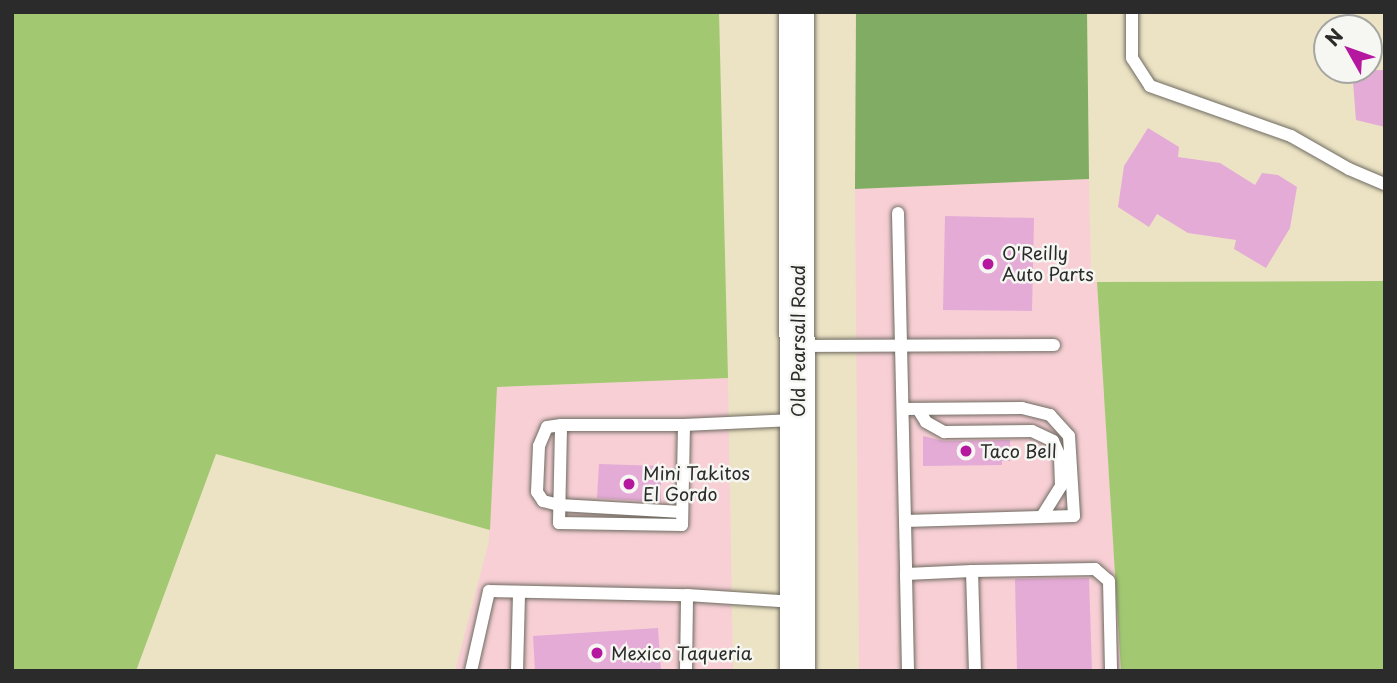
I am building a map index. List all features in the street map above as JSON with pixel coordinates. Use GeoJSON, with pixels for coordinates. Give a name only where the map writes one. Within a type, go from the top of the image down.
{"type":"FeatureCollection","features":[{"type":"Feature","properties":{"kind":"main road","name":"Old Pearsall Road"},"geometry":{"type":"LineString","coordinates":[[796,12],[799,346],[797,671]]}},
{"type":"Feature","properties":{"kind":"main road"},"geometry":{"type":"LineString","coordinates":[[797,612],[818,671]]}},
{"type":"Feature","properties":{"kind":"lane"},"geometry":{"type":"LineString","coordinates":[[1132,12],[1132,58],[1150,86],[1292,136],[1349,169],[1385,184]]}},
{"type":"Feature","properties":{"kind":"lane"},"geometry":{"type":"LineString","coordinates":[[898,213],[908,671]]}},
{"type":"Feature","properties":{"kind":"lane"},"geometry":{"type":"LineString","coordinates":[[799,346],[1054,345]]}},
{"type":"Feature","properties":{"kind":"lane"},"geometry":{"type":"LineString","coordinates":[[902,409],[1035,409],[1050,415],[1061,424],[1069,436],[1074,516],[905,521]]}},
{"type":"Feature","properties":{"kind":"lane"},"geometry":{"type":"LineString","coordinates":[[918,409],[926,422],[944,432],[1032,431],[1053,441],[1060,457],[1060,486],[1041,517]]}},
{"type":"Feature","properties":{"kind":"lane"},"geometry":{"type":"LineString","coordinates":[[559,505],[542,501],[537,492],[538,457],[542,433],[547,427],[684,425],[798,419]]}},
{"type":"Feature","properties":{"kind":"lane"},"geometry":{"type":"LineString","coordinates":[[561,425],[559,523],[682,525],[684,425]]}},
{"type":"Feature","properties":{"kind":"lane"},"geometry":{"type":"LineString","coordinates":[[906,574],[1095,569],[1109,580],[1111,671]]}},
{"type":"Feature","properties":{"kind":"lane"},"geometry":{"type":"LineString","coordinates":[[972,571],[975,671]]}},
{"type":"Feature","properties":{"kind":"lane"},"geometry":{"type":"LineString","coordinates":[[471,671],[489,591],[687,595],[797,612]]}},
{"type":"Feature","properties":{"kind":"lane"},"geometry":{"type":"LineString","coordinates":[[517,671],[519,592]]}},
{"type":"Feature","properties":{"kind":"lane"},"geometry":{"type":"LineString","coordinates":[[686,671],[687,595]]}},
{"type":"Feature","properties":{"kind":"shaded area"},"geometry":{"type":"Polygon","coordinates":[[[1089,179],[1091,281],[1097,282],[1121,671],[859,671],[855,189],[1089,179]]]}},
{"type":"Feature","properties":{"kind":"shaded area"},"geometry":{"type":"Polygon","coordinates":[[[728,378],[733,671],[455,671],[489,541],[497,387],[728,378]]]}},
{"type":"Feature","properties":{"kind":"green space"},"geometry":{"type":"Polygon","coordinates":[[[12,12],[719,12],[728,378],[497,387],[490,530],[216,454],[136,671],[12,671],[12,12]]]}},
{"type":"Feature","properties":{"kind":"green space"},"geometry":{"type":"Polygon","coordinates":[[[856,12],[1087,12],[1089,179],[855,189],[856,12]]]}},
{"type":"Feature","properties":{"kind":"green space"},"geometry":{"type":"Polygon","coordinates":[[[1385,281],[1385,671],[1121,671],[1097,282],[1385,281]]]}},
{"type":"Feature","properties":{"kind":"building"},"geometry":{"type":"Polygon","coordinates":[[[1385,70],[1385,127],[1356,120],[1353,84],[1383,84],[1385,70]]]}},
{"type":"Feature","properties":{"kind":"building"},"geometry":{"type":"Polygon","coordinates":[[[1148,128],[1179,147],[1178,157],[1220,163],[1255,185],[1262,173],[1278,175],[1297,187],[1290,228],[1266,268],[1234,249],[1236,240],[1188,233],[1157,214],[1149,227],[1118,207],[1124,166],[1148,128]]]}},
{"type":"Feature","properties":{"kind":"building","name":"O'Reilly Auto Parts"},"geometry":{"type":"Polygon","coordinates":[[[945,216],[1034,218],[1032,311],[943,310],[945,216]]]}},
{"type":"Feature","properties":{"kind":"building","name":"Taco Bell"},"geometry":{"type":"Polygon","coordinates":[[[923,436],[944,441],[1010,440],[1010,461],[1002,461],[1002,465],[923,466],[923,436]]]}},
{"type":"Feature","properties":{"kind":"building","name":"Mini Takitos El Gordo"},"geometry":{"type":"Polygon","coordinates":[[[599,464],[661,466],[661,502],[597,498],[599,464]]]}},
{"type":"Feature","properties":{"kind":"building"},"geometry":{"type":"Polygon","coordinates":[[[1089,578],[1092,671],[1017,671],[1015,579],[1089,578]]]}},
{"type":"Feature","properties":{"kind":"building","name":"Mexico Taqueria"},"geometry":{"type":"Polygon","coordinates":[[[658,628],[661,671],[535,671],[533,636],[658,628]]]}},
{"type":"Feature","properties":{"kind":"place","name":"O'Reilly Auto Parts"},"geometry":{"type":"Point","coordinates":[988,264]}},
{"type":"Feature","properties":{"kind":"place","name":"Taco Bell"},"geometry":{"type":"Point","coordinates":[966,451]}},
{"type":"Feature","properties":{"kind":"place","name":"Mini Takitos El Gordo"},"geometry":{"type":"Point","coordinates":[629,484]}},
{"type":"Feature","properties":{"kind":"place","name":"Mexico Taqueria"},"geometry":{"type":"Point","coordinates":[597,653]}}]}
